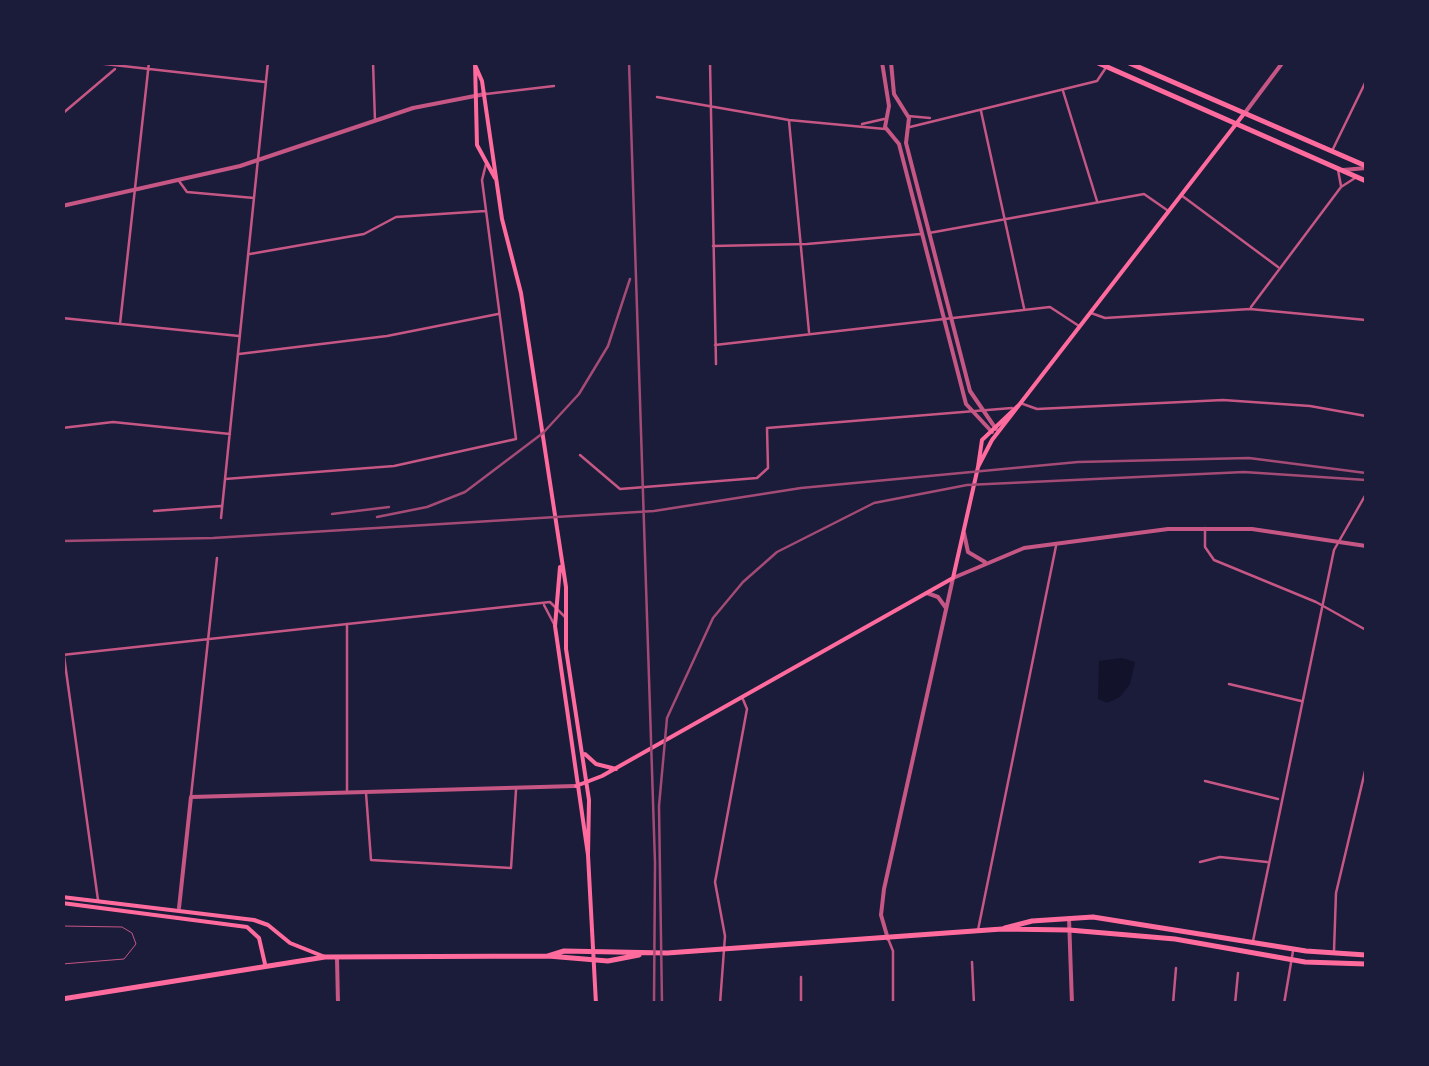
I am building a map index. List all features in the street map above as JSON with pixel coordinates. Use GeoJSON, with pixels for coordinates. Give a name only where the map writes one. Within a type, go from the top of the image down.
{"type":"FeatureCollection","features":[{"type":"Feature","properties":{"kind":"main road"},"geometry":{"type":"LineString","coordinates":[[1096,62],[1366,181]]}},
{"type":"Feature","properties":{"kind":"main road"},"geometry":{"type":"LineString","coordinates":[[1128,62],[1366,167]]}},
{"type":"Feature","properties":{"kind":"main road"},"geometry":{"type":"LineString","coordinates":[[475,64],[521,293],[566,587],[570,682],[587,782],[596,1004]]}},
{"type":"Feature","properties":{"kind":"main road"},"geometry":{"type":"LineString","coordinates":[[475,64],[477,145],[495,178]]}},
{"type":"Feature","properties":{"kind":"main road"},"geometry":{"type":"LineString","coordinates":[[576,786],[616,769],[953,578],[978,467],[978,448],[1022,403],[1243,115]]}},
{"type":"Feature","properties":{"kind":"main road"},"geometry":{"type":"LineString","coordinates":[[993,432],[1022,403]]}},
{"type":"Feature","properties":{"kind":"main road"},"geometry":{"type":"LineString","coordinates":[[560,567],[555,626],[588,855]]}},
{"type":"Feature","properties":{"kind":"main road"},"geometry":{"type":"LineString","coordinates":[[582,750],[591,761],[616,769]]}},
{"type":"Feature","properties":{"kind":"main road"},"geometry":{"type":"LineString","coordinates":[[62,900],[180,908],[264,923],[290,944],[325,957]]}},
{"type":"Feature","properties":{"kind":"main road"},"geometry":{"type":"LineString","coordinates":[[62,900],[250,928],[260,942],[265,964]]}},
{"type":"Feature","properties":{"kind":"main road"},"geometry":{"type":"LineString","coordinates":[[166,915],[180,908]]}},
{"type":"Feature","properties":{"kind":"main road"},"geometry":{"type":"LineString","coordinates":[[180,908],[187,918]]}},
{"type":"Feature","properties":{"kind":"main road"},"geometry":{"type":"LineString","coordinates":[[62,998],[337,956],[548,956],[594,961],[1002,929],[1069,917],[1116,920],[1294,950],[1366,955]]}},
{"type":"Feature","properties":{"kind":"main road"},"geometry":{"type":"LineString","coordinates":[[1002,929],[1175,939],[1292,960],[1366,964]]}},
{"type":"Feature","properties":{"kind":"main road"},"geometry":{"type":"LineString","coordinates":[[548,956],[594,950],[647,954]]}},
{"type":"Feature","properties":{"kind":"street"},"geometry":{"type":"LineString","coordinates":[[87,62],[266,82]]}},
{"type":"Feature","properties":{"kind":"street"},"geometry":{"type":"LineString","coordinates":[[120,324],[149,62]]}},
{"type":"Feature","properties":{"kind":"street"},"geometry":{"type":"LineString","coordinates":[[221,518],[268,62]]}},
{"type":"Feature","properties":{"kind":"street"},"geometry":{"type":"LineString","coordinates":[[373,62],[375,121]]}},
{"type":"Feature","properties":{"kind":"street"},"geometry":{"type":"LineString","coordinates":[[710,62],[716,364]]}},
{"type":"Feature","properties":{"kind":"street"},"geometry":{"type":"LineString","coordinates":[[882,62],[886,129]]}},
{"type":"Feature","properties":{"kind":"street"},"geometry":{"type":"LineString","coordinates":[[891,62],[900,111],[908,116],[931,118]]}},
{"type":"Feature","properties":{"kind":"street"},"geometry":{"type":"LineString","coordinates":[[1243,115],[1283,62]]}},
{"type":"Feature","properties":{"kind":"street"},"geometry":{"type":"LineString","coordinates":[[62,114],[116,68]]}},
{"type":"Feature","properties":{"kind":"street"},"geometry":{"type":"LineString","coordinates":[[894,135],[931,118],[1097,81],[1106,68]]}},
{"type":"Feature","properties":{"kind":"street"},"geometry":{"type":"LineString","coordinates":[[1331,152],[1366,81]]}},
{"type":"Feature","properties":{"kind":"street"},"geometry":{"type":"LineString","coordinates":[[62,206],[258,161],[375,121],[474,96],[554,86]]}},
{"type":"Feature","properties":{"kind":"street"},"geometry":{"type":"LineString","coordinates":[[1062,89],[1096,201]]}},
{"type":"Feature","properties":{"kind":"street"},"geometry":{"type":"LineString","coordinates":[[657,97],[789,120],[886,129],[894,135],[971,412],[993,432]]}},
{"type":"Feature","properties":{"kind":"street"},"geometry":{"type":"LineString","coordinates":[[980,108],[1024,310]]}},
{"type":"Feature","properties":{"kind":"street"},"geometry":{"type":"LineString","coordinates":[[860,125],[900,111]]}},
{"type":"Feature","properties":{"kind":"street"},"geometry":{"type":"LineString","coordinates":[[908,116],[907,130],[930,232],[970,390],[996,426]]}},
{"type":"Feature","properties":{"kind":"street"},"geometry":{"type":"LineString","coordinates":[[789,120],[809,334]]}},
{"type":"Feature","properties":{"kind":"street"},"geometry":{"type":"LineString","coordinates":[[1354,161],[1366,157]]}},
{"type":"Feature","properties":{"kind":"street"},"geometry":{"type":"LineString","coordinates":[[226,479],[394,466],[516,439],[482,180],[486,164]]}},
{"type":"Feature","properties":{"kind":"street"},"geometry":{"type":"LineString","coordinates":[[1341,187],[1338,170],[1366,167]]}},
{"type":"Feature","properties":{"kind":"street"},"geometry":{"type":"LineString","coordinates":[[1250,309],[1341,187],[1357,177]]}},
{"type":"Feature","properties":{"kind":"street"},"geometry":{"type":"LineString","coordinates":[[178,180],[187,192],[254,198]]}},
{"type":"Feature","properties":{"kind":"street"},"geometry":{"type":"LineString","coordinates":[[713,246],[921,234],[1144,194],[1168,212]]}},
{"type":"Feature","properties":{"kind":"street"},"geometry":{"type":"LineString","coordinates":[[1181,195],[1280,268]]}},
{"type":"Feature","properties":{"kind":"street"},"geometry":{"type":"LineString","coordinates":[[248,254],[364,234],[396,216],[486,210]]}},
{"type":"Feature","properties":{"kind":"street"},"geometry":{"type":"LineString","coordinates":[[715,345],[1056,308],[1080,327]]}},
{"type":"Feature","properties":{"kind":"street"},"geometry":{"type":"LineString","coordinates":[[1092,313],[1105,318],[1250,309],[1366,320]]}},
{"type":"Feature","properties":{"kind":"street"},"geometry":{"type":"LineString","coordinates":[[238,354],[387,336],[500,314]]}},
{"type":"Feature","properties":{"kind":"street"},"geometry":{"type":"LineString","coordinates":[[62,318],[240,336]]}},
{"type":"Feature","properties":{"kind":"street"},"geometry":{"type":"LineString","coordinates":[[1022,403],[1037,409],[1223,400],[1310,406],[1366,416]]}},
{"type":"Feature","properties":{"kind":"street"},"geometry":{"type":"LineString","coordinates":[[580,455],[612,486],[655,488],[762,476],[769,461],[768,428],[1014,408]]}},
{"type":"Feature","properties":{"kind":"street"},"geometry":{"type":"LineString","coordinates":[[62,428],[113,422],[230,434]]}},
{"type":"Feature","properties":{"kind":"street"},"geometry":{"type":"LineString","coordinates":[[1253,942],[1280,799],[1338,541],[1366,494]]}},
{"type":"Feature","properties":{"kind":"street"},"geometry":{"type":"LineString","coordinates":[[154,511],[222,506]]}},
{"type":"Feature","properties":{"kind":"street"},"geometry":{"type":"LineString","coordinates":[[1205,527],[1205,547],[1214,560],[1366,630]]}},
{"type":"Feature","properties":{"kind":"street"},"geometry":{"type":"LineString","coordinates":[[893,1004],[893,951],[880,915],[953,578],[1015,550],[1056,542],[1205,527],[1366,546]]}},
{"type":"Feature","properties":{"kind":"street"},"geometry":{"type":"LineString","coordinates":[[964,533],[970,554],[988,562]]}},
{"type":"Feature","properties":{"kind":"street"},"geometry":{"type":"LineString","coordinates":[[978,931],[977,918],[1055,563],[1056,542]]}},
{"type":"Feature","properties":{"kind":"street"},"geometry":{"type":"LineString","coordinates":[[180,908],[217,558]]}},
{"type":"Feature","properties":{"kind":"street"},"geometry":{"type":"LineString","coordinates":[[922,594],[936,595],[946,608]]}},
{"type":"Feature","properties":{"kind":"street"},"geometry":{"type":"LineString","coordinates":[[63,655],[347,622],[556,603],[566,617]]}},
{"type":"Feature","properties":{"kind":"street"},"geometry":{"type":"LineString","coordinates":[[543,604],[555,626]]}},
{"type":"Feature","properties":{"kind":"street"},"geometry":{"type":"LineString","coordinates":[[347,622],[348,792]]}},
{"type":"Feature","properties":{"kind":"street"},"geometry":{"type":"LineString","coordinates":[[62,642],[98,900]]}},
{"type":"Feature","properties":{"kind":"street"},"geometry":{"type":"LineString","coordinates":[[1229,684],[1302,701]]}},
{"type":"Feature","properties":{"kind":"street"},"geometry":{"type":"LineString","coordinates":[[720,1004],[724,950],[722,910],[715,882],[747,708],[742,696]]}},
{"type":"Feature","properties":{"kind":"street"},"geometry":{"type":"LineString","coordinates":[[1334,954],[1336,893],[1366,766]]}},
{"type":"Feature","properties":{"kind":"street"},"geometry":{"type":"LineString","coordinates":[[1205,782],[1280,799]]}},
{"type":"Feature","properties":{"kind":"street"},"geometry":{"type":"LineString","coordinates":[[191,797],[576,786]]}},
{"type":"Feature","properties":{"kind":"street"},"geometry":{"type":"LineString","coordinates":[[366,791],[371,860],[511,868],[516,788]]}},
{"type":"Feature","properties":{"kind":"street"},"geometry":{"type":"LineString","coordinates":[[1200,862],[1220,857],[1268,862]]}},
{"type":"Feature","properties":{"kind":"street"},"geometry":{"type":"LineString","coordinates":[[1069,917],[1072,1004]]}},
{"type":"Feature","properties":{"kind":"street"},"geometry":{"type":"LineString","coordinates":[[1284,1004],[1294,950]]}},
{"type":"Feature","properties":{"kind":"street"},"geometry":{"type":"LineString","coordinates":[[337,956],[338,1004]]}},
{"type":"Feature","properties":{"kind":"street"},"geometry":{"type":"LineString","coordinates":[[972,962],[974,1004]]}},
{"type":"Feature","properties":{"kind":"street"},"geometry":{"type":"LineString","coordinates":[[1173,1004],[1176,968]]}},
{"type":"Feature","properties":{"kind":"street"},"geometry":{"type":"LineString","coordinates":[[1235,1004],[1238,973]]}},
{"type":"Feature","properties":{"kind":"street"},"geometry":{"type":"LineString","coordinates":[[801,977],[801,1004]]}},
{"type":"Feature","properties":{"kind":"lane"},"geometry":{"type":"LineString","coordinates":[[62,926],[122,927],[136,942],[132,954],[124,959],[62,964]]}},
{"type":"Feature","properties":{"kind":"shaded area"},"geometry":{"type":"Polygon","coordinates":[[[1122,658],[1135,662],[1130,684],[1120,697],[1107,703],[1098,699],[1099,661],[1122,658]]]}},
{"type":"Feature","properties":{"kind":"tram line"},"geometry":{"type":"LineString","coordinates":[[662,1004],[659,806],[667,718],[713,618],[743,582],[777,552],[874,503],[967,485],[1244,472],[1366,480]]}},
{"type":"Feature","properties":{"kind":"railway"},"geometry":{"type":"LineString","coordinates":[[629,62],[655,863],[654,1004]]}},
{"type":"Feature","properties":{"kind":"railway"},"geometry":{"type":"LineString","coordinates":[[377,517],[427,507],[465,492],[543,433],[579,394],[608,346],[630,279]]}},
{"type":"Feature","properties":{"kind":"railway"},"geometry":{"type":"LineString","coordinates":[[62,541],[213,538],[654,511],[801,488],[1078,462],[1249,458],[1366,473]]}},
{"type":"Feature","properties":{"kind":"railway"},"geometry":{"type":"LineString","coordinates":[[332,514],[389,507]]}}]}
